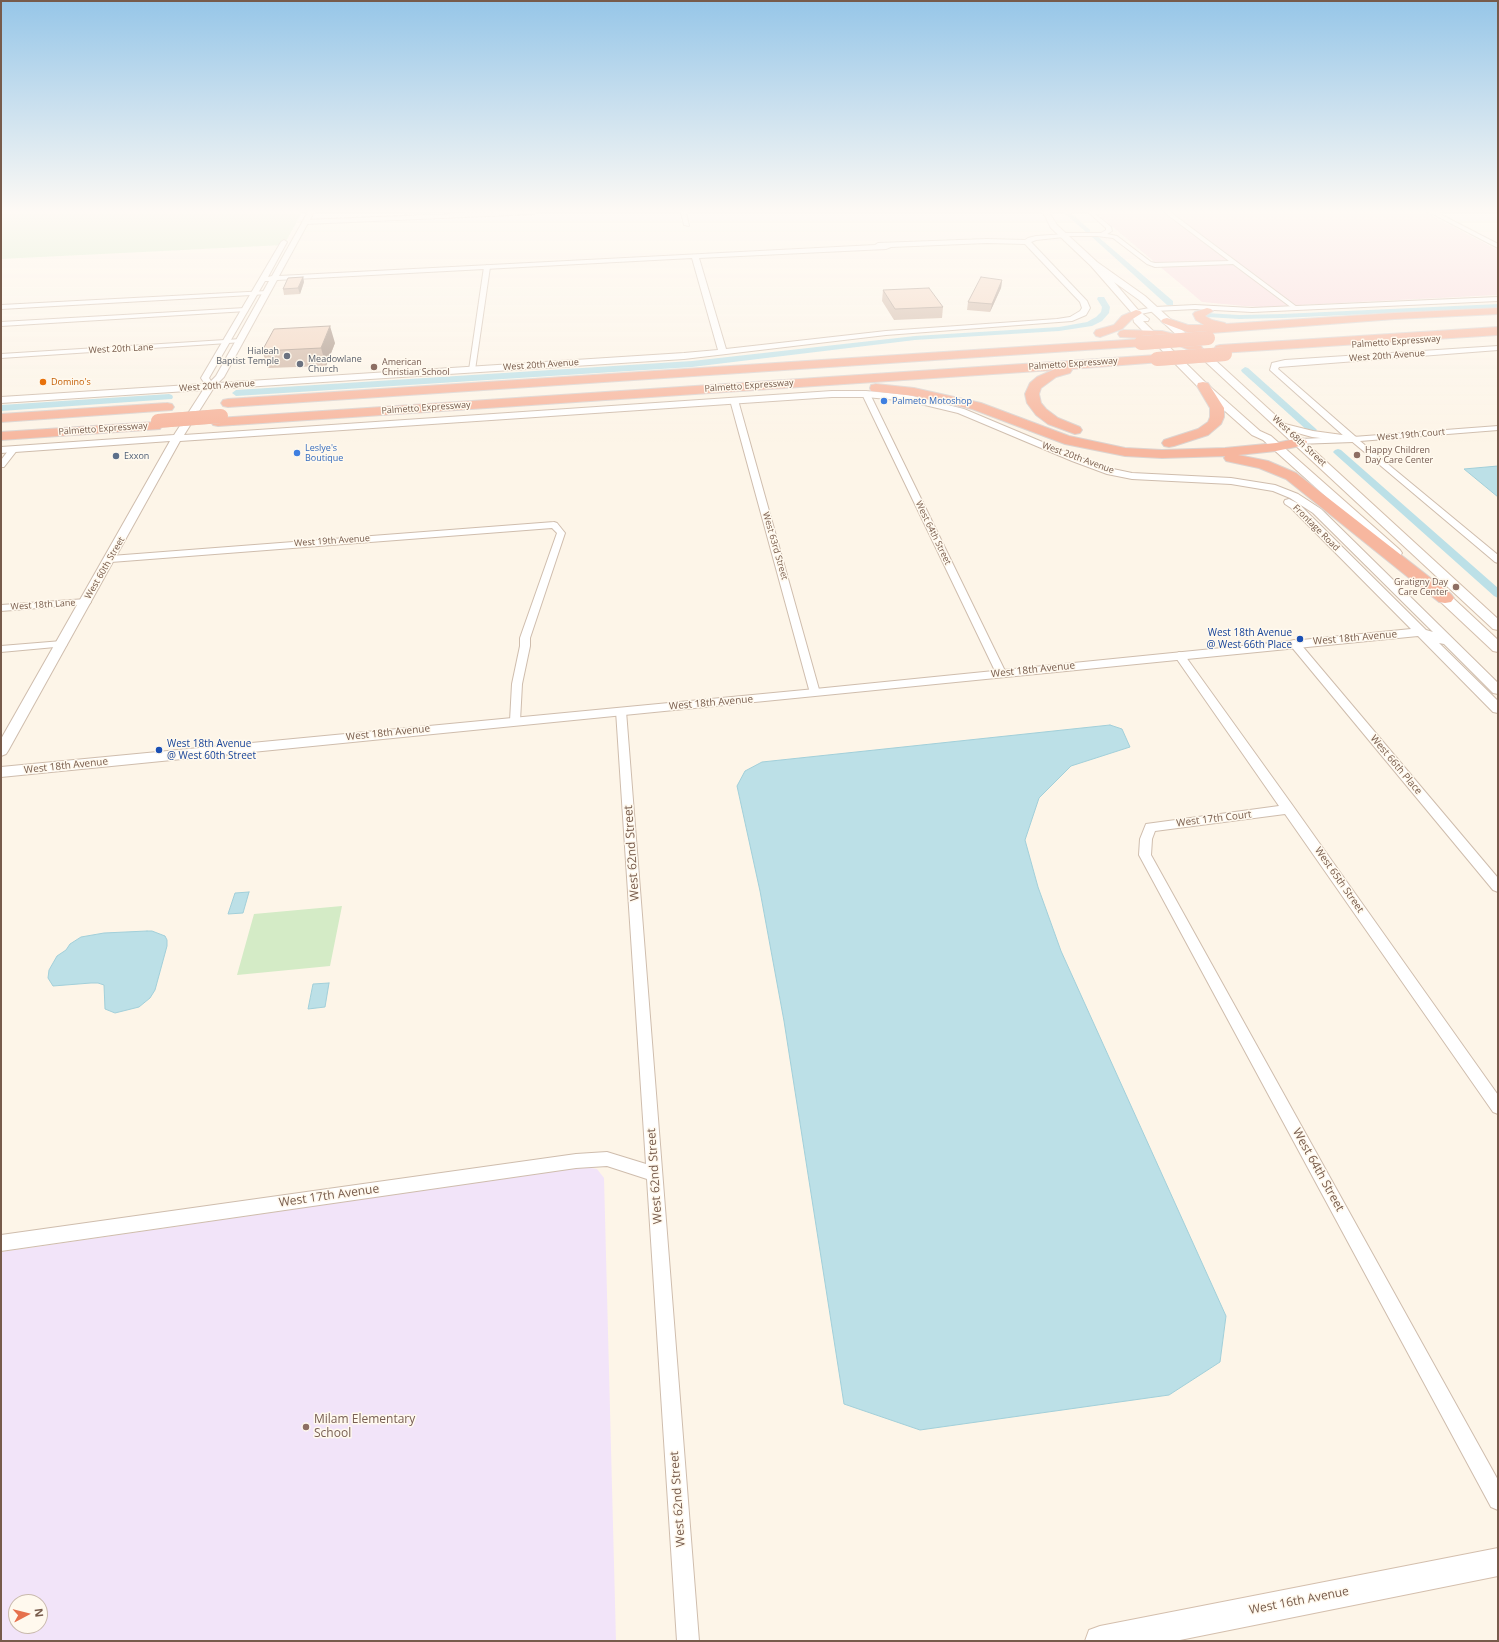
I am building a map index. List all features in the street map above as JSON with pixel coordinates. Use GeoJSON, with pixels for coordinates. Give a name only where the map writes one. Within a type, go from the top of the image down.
{"type":"FeatureCollection","features":[{"type":"Feature","properties":{"kind":"highway"},"geometry":{"type":"LineString","coordinates":[[1207,311],[1198,315],[1206,322],[1250,327],[1394,316],[1498,311]]}},
{"type":"Feature","properties":{"kind":"highway"},"geometry":{"type":"LineString","coordinates":[[1085,337],[1108,332],[1118,327],[1126,318],[1136,313]]}},
{"type":"Feature","properties":{"kind":"highway","name":"Palmetto Expressway"},"geometry":{"type":"LineString","coordinates":[[1,418],[161,416],[747,386],[1158,342],[1215,343],[1498,319]]}},
{"type":"Feature","properties":{"kind":"highway"},"geometry":{"type":"LineString","coordinates":[[1167,321],[1187,328],[1215,343],[1498,324]]}},
{"type":"Feature","properties":{"kind":"highway"},"geometry":{"type":"LineString","coordinates":[[1215,343],[1250,327]]}},
{"type":"Feature","properties":{"kind":"highway"},"geometry":{"type":"LineString","coordinates":[[567,380],[648,370],[830,354],[1085,337],[1158,342],[1215,343],[1498,331]]}},
{"type":"Feature","properties":{"kind":"highway","name":"Palmetto Expressway"},"geometry":{"type":"LineString","coordinates":[[1,436],[161,416],[223,412],[567,380],[1158,342],[1215,343],[1498,336]]}},
{"type":"Feature","properties":{"kind":"highway"},"geometry":{"type":"LineString","coordinates":[[1158,342],[1082,368],[1052,374],[1035,386],[1032,394],[1034,403],[1041,412],[1053,421],[1084,434],[1134,442],[1300,442]]}},
{"type":"Feature","properties":{"kind":"highway"},"geometry":{"type":"LineString","coordinates":[[223,412],[1158,342],[1197,349]]}},
{"type":"Feature","properties":{"kind":"highway"},"geometry":{"type":"LineString","coordinates":[[747,386],[862,387],[914,392],[976,406],[1042,432],[1084,445],[1132,453],[1182,454],[1225,452],[1271,442]]}},
{"type":"Feature","properties":{"kind":"highway"},"geometry":{"type":"LineString","coordinates":[[1169,443],[1203,432],[1214,424],[1217,417],[1217,408],[1203,386]]}},
{"type":"Feature","properties":{"kind":"highway"},"geometry":{"type":"LineString","coordinates":[[1,423],[161,416]]}},
{"type":"Feature","properties":{"kind":"highway"},"geometry":{"type":"LineString","coordinates":[[1,431],[161,416]]}},
{"type":"Feature","properties":{"kind":"highway"},"geometry":{"type":"LineString","coordinates":[[1182,454],[1248,460],[1263,464],[1291,476],[1445,598]]}},
{"type":"Feature","properties":{"kind":"main road","name":"West 68th Street"},"geometry":{"type":"LineString","coordinates":[[1115,289],[1136,313],[1137,320],[1203,386],[1256,433],[1271,442],[1400,556],[1498,648]]}},
{"type":"Feature","properties":{"kind":"main road","name":"West 68th Street"},"geometry":{"type":"LineString","coordinates":[[1129,289],[1155,309],[1167,321],[1158,342]]}},
{"type":"Feature","properties":{"kind":"main road","name":"West 68th Street"},"geometry":{"type":"LineString","coordinates":[[1158,342],[1264,433],[1271,442]]}},
{"type":"Feature","properties":{"kind":"main road","name":"West 68th Street"},"geometry":{"type":"LineString","coordinates":[[1197,349],[1300,442],[1498,626]]}},
{"type":"Feature","properties":{"kind":"main road"},"geometry":{"type":"LineString","coordinates":[[1280,424],[1300,432],[1353,439]]}},
{"type":"Feature","properties":{"kind":"main road","name":"West 16th Avenue"},"geometry":{"type":"LineString","coordinates":[[1100,1641],[1498,1562]]}},
{"type":"Feature","properties":{"kind":"street"},"geometry":{"type":"LineString","coordinates":[[210,386],[205,378],[257,289]]}},
{"type":"Feature","properties":{"kind":"street","name":"West 60th Street"},"geometry":{"type":"LineString","coordinates":[[1,751],[177,438],[210,386],[220,377],[269,289]]}},
{"type":"Feature","properties":{"kind":"street"},"geometry":{"type":"LineString","coordinates":[[472,370],[484,289]]}},
{"type":"Feature","properties":{"kind":"street"},"geometry":{"type":"LineString","coordinates":[[705,289],[723,352]]}},
{"type":"Feature","properties":{"kind":"street","name":"West 20th Avenue"},"geometry":{"type":"LineString","coordinates":[[1,400],[472,370],[723,352],[886,333],[1057,322],[1079,316],[1085,311],[1085,303],[1071,289]]}},
{"type":"Feature","properties":{"kind":"street"},"geometry":{"type":"LineString","coordinates":[[1270,289],[1294,307]]}},
{"type":"Feature","properties":{"kind":"street"},"geometry":{"type":"LineString","coordinates":[[1,307],[267,293]]}},
{"type":"Feature","properties":{"kind":"street"},"geometry":{"type":"LineString","coordinates":[[1167,321],[1171,316],[1179,312],[1498,299]]}},
{"type":"Feature","properties":{"kind":"street"},"geometry":{"type":"LineString","coordinates":[[4,319],[17,306]]}},
{"type":"Feature","properties":{"kind":"street"},"geometry":{"type":"LineString","coordinates":[[1136,313],[1155,309],[1203,307],[1235,309]]}},
{"type":"Feature","properties":{"kind":"street"},"geometry":{"type":"LineString","coordinates":[[4,319],[245,310]]}},
{"type":"Feature","properties":{"kind":"street","name":"West 20th Lane"},"geometry":{"type":"LineString","coordinates":[[1,356],[241,341]]}},
{"type":"Feature","properties":{"kind":"street","name":"West 20th Avenue"},"geometry":{"type":"LineString","coordinates":[[1353,439],[1274,370],[1275,365],[1285,363],[1498,348]]}},
{"type":"Feature","properties":{"kind":"street"},"geometry":{"type":"LineString","coordinates":[[1,450],[572,413],[734,400],[832,394],[866,394]]}},
{"type":"Feature","properties":{"kind":"street","name":"West 20th Avenue"},"geometry":{"type":"LineString","coordinates":[[866,394],[908,398],[934,403],[961,411],[1075,459],[1111,472],[1132,476],[1231,481],[1254,485]]}},
{"type":"Feature","properties":{"kind":"street","name":"West 64th Street"},"geometry":{"type":"LineString","coordinates":[[866,394],[1001,673]]}},
{"type":"Feature","properties":{"kind":"street","name":"West 63rd Street"},"geometry":{"type":"LineString","coordinates":[[734,400],[815,693]]}},
{"type":"Feature","properties":{"kind":"street","name":"West 19th Court"},"geometry":{"type":"LineString","coordinates":[[1300,442],[1498,428]]}},
{"type":"Feature","properties":{"kind":"street"},"geometry":{"type":"LineString","coordinates":[[1353,439],[1498,560]]}},
{"type":"Feature","properties":{"kind":"street"},"geometry":{"type":"LineString","coordinates":[[1,465],[14,449]]}},
{"type":"Feature","properties":{"kind":"street","name":"Frontage Road"},"geometry":{"type":"LineString","coordinates":[[1254,485],[1281,496],[1295,506],[1498,709]]}},
{"type":"Feature","properties":{"kind":"street","name":"Frontage Road"},"geometry":{"type":"LineString","coordinates":[[1254,485],[1275,488],[1306,503],[1498,690]]}},
{"type":"Feature","properties":{"kind":"street","name":"West 19th Avenue"},"geometry":{"type":"LineString","coordinates":[[110,559],[554,525],[561,532],[525,638],[526,644],[517,684],[515,721]]}},
{"type":"Feature","properties":{"kind":"street","name":"West 18th Lane"},"geometry":{"type":"LineString","coordinates":[[1,608],[86,602]]}},
{"type":"Feature","properties":{"kind":"street"},"geometry":{"type":"LineString","coordinates":[[1420,632],[1437,637],[1452,645]]}},
{"type":"Feature","properties":{"kind":"street","name":"West 18th Avenue"},"geometry":{"type":"LineString","coordinates":[[1,772],[815,693],[1294,643],[1420,632]]}},
{"type":"Feature","properties":{"kind":"street","name":"West 66th Place"},"geometry":{"type":"LineString","coordinates":[[1294,643],[1498,887]]}},
{"type":"Feature","properties":{"kind":"street"},"geometry":{"type":"LineString","coordinates":[[1,649],[62,644]]}},
{"type":"Feature","properties":{"kind":"street","name":"West 65th Street"},"geometry":{"type":"LineString","coordinates":[[1179,655],[1290,809],[1498,1107]]}},
{"type":"Feature","properties":{"kind":"street","name":"West 62nd Street"},"geometry":{"type":"LineString","coordinates":[[621,711],[688,1641]]}},
{"type":"Feature","properties":{"kind":"street","name":"West 17th Court"},"geometry":{"type":"LineString","coordinates":[[1146,839],[1150,828],[1290,809]]}},
{"type":"Feature","properties":{"kind":"street","name":"West 64th Street"},"geometry":{"type":"LineString","coordinates":[[1146,839],[1146,855],[1498,1500]]}},
{"type":"Feature","properties":{"kind":"street","name":"West 17th Avenue"},"geometry":{"type":"LineString","coordinates":[[1,1243],[576,1161],[607,1159],[655,1174]]}},
{"type":"Feature","properties":{"kind":"shaded area"},"geometry":{"type":"Polygon","coordinates":[[[1186,289],[1498,289],[1498,295],[1261,307],[1202,302],[1186,289]]]}},
{"type":"Feature","properties":{"kind":"shaded area","name":"Milam Elementary School"},"geometry":{"type":"Polygon","coordinates":[[[583,1167],[597,1169],[604,1178],[616,1641],[1,1641],[1,1252],[583,1167]]]}},
{"type":"Feature","properties":{"kind":"green space"},"geometry":{"type":"Polygon","coordinates":[[[342,906],[330,966],[237,975],[254,914],[342,906]]]}},
{"type":"Feature","properties":{"kind":"water"},"geometry":{"type":"Polygon","coordinates":[[[1498,466],[1498,497],[1464,469],[1498,466]]]}},
{"type":"Feature","properties":{"kind":"water"},"geometry":{"type":"Polygon","coordinates":[[[1110,725],[1122,729],[1130,747],[1071,766],[1039,798],[1025,840],[1038,887],[1061,951],[1226,1316],[1220,1362],[1169,1395],[920,1430],[844,1404],[784,1021],[760,891],[737,786],[745,771],[762,762],[1110,725]]]}},
{"type":"Feature","properties":{"kind":"water"},"geometry":{"type":"Polygon","coordinates":[[[249,892],[243,913],[228,914],[235,893],[249,892]]]}},
{"type":"Feature","properties":{"kind":"water"},"geometry":{"type":"Polygon","coordinates":[[[152,931],[165,936],[167,946],[155,990],[150,998],[139,1007],[115,1013],[105,1009],[104,985],[91,983],[53,986],[48,978],[49,970],[57,956],[66,950],[70,944],[81,937],[104,933],[152,931]]]}},
{"type":"Feature","properties":{"kind":"water"},"geometry":{"type":"Polygon","coordinates":[[[329,983],[325,1007],[308,1009],[313,984],[329,983]]]}},
{"type":"Feature","properties":{"kind":"building"},"geometry":{"type":"Polygon","coordinates":[[[929,289],[943,307],[895,309],[883,290],[929,289]]]}},
{"type":"Feature","properties":{"kind":"building"},"geometry":{"type":"Polygon","coordinates":[[[975,289],[998,289],[992,304],[968,302],[975,289]]]}},
{"type":"Feature","properties":{"kind":"building"},"geometry":{"type":"Polygon","coordinates":[[[330,326],[321,348],[262,351],[274,329],[330,326]]]}},
{"type":"Feature","properties":{"kind":"waterway"},"geometry":{"type":"LineString","coordinates":[[1154,289],[1170,303]]}},
{"type":"Feature","properties":{"kind":"waterway"},"geometry":{"type":"LineString","coordinates":[[236,393],[692,364],[915,338],[1059,329],[1089,324],[1099,319],[1105,313],[1106,307],[1101,299]]}},
{"type":"Feature","properties":{"kind":"waterway"},"geometry":{"type":"LineString","coordinates":[[1207,315],[1239,317],[1282,316],[1498,306]]}},
{"type":"Feature","properties":{"kind":"waterway"},"geometry":{"type":"LineString","coordinates":[[1245,370],[1312,430]]}},
{"type":"Feature","properties":{"kind":"waterway"},"geometry":{"type":"LineString","coordinates":[[1,408],[169,397]]}},
{"type":"Feature","properties":{"kind":"waterway"},"geometry":{"type":"LineString","coordinates":[[1338,452],[1498,594]]}},
{"type":"Feature","properties":{"kind":"place","name":"Hialeah Baptist Temple"},"geometry":{"type":"Point","coordinates":[287,356]}},
{"type":"Feature","properties":{"kind":"place","name":"Meadowlane Church"},"geometry":{"type":"Point","coordinates":[300,364]}},
{"type":"Feature","properties":{"kind":"place","name":"American Christian School"},"geometry":{"type":"Point","coordinates":[374,367]}},
{"type":"Feature","properties":{"kind":"place","name":"Domino's"},"geometry":{"type":"Point","coordinates":[43,382]}},
{"type":"Feature","properties":{"kind":"place","name":"Palmeto Motoshop"},"geometry":{"type":"Point","coordinates":[884,401]}},
{"type":"Feature","properties":{"kind":"place","name":"Leslye's Boutique"},"geometry":{"type":"Point","coordinates":[297,453]}},
{"type":"Feature","properties":{"kind":"place","name":"Happy Children Day Care Center"},"geometry":{"type":"Point","coordinates":[1357,455]}},
{"type":"Feature","properties":{"kind":"place","name":"Exxon"},"geometry":{"type":"Point","coordinates":[116,456]}},
{"type":"Feature","properties":{"kind":"place","name":"Gratigny Day Care Center"},"geometry":{"type":"Point","coordinates":[1456,587]}},
{"type":"Feature","properties":{"kind":"place","name":"West 18th Avenue @ West 66th Place"},"geometry":{"type":"Point","coordinates":[1300,639]}},
{"type":"Feature","properties":{"kind":"place","name":"West 18th Avenue @ West 60th Street"},"geometry":{"type":"Point","coordinates":[159,750]}},
{"type":"Feature","properties":{"kind":"place","name":"Milam Elementary School"},"geometry":{"type":"Point","coordinates":[306,1427]}}]}
